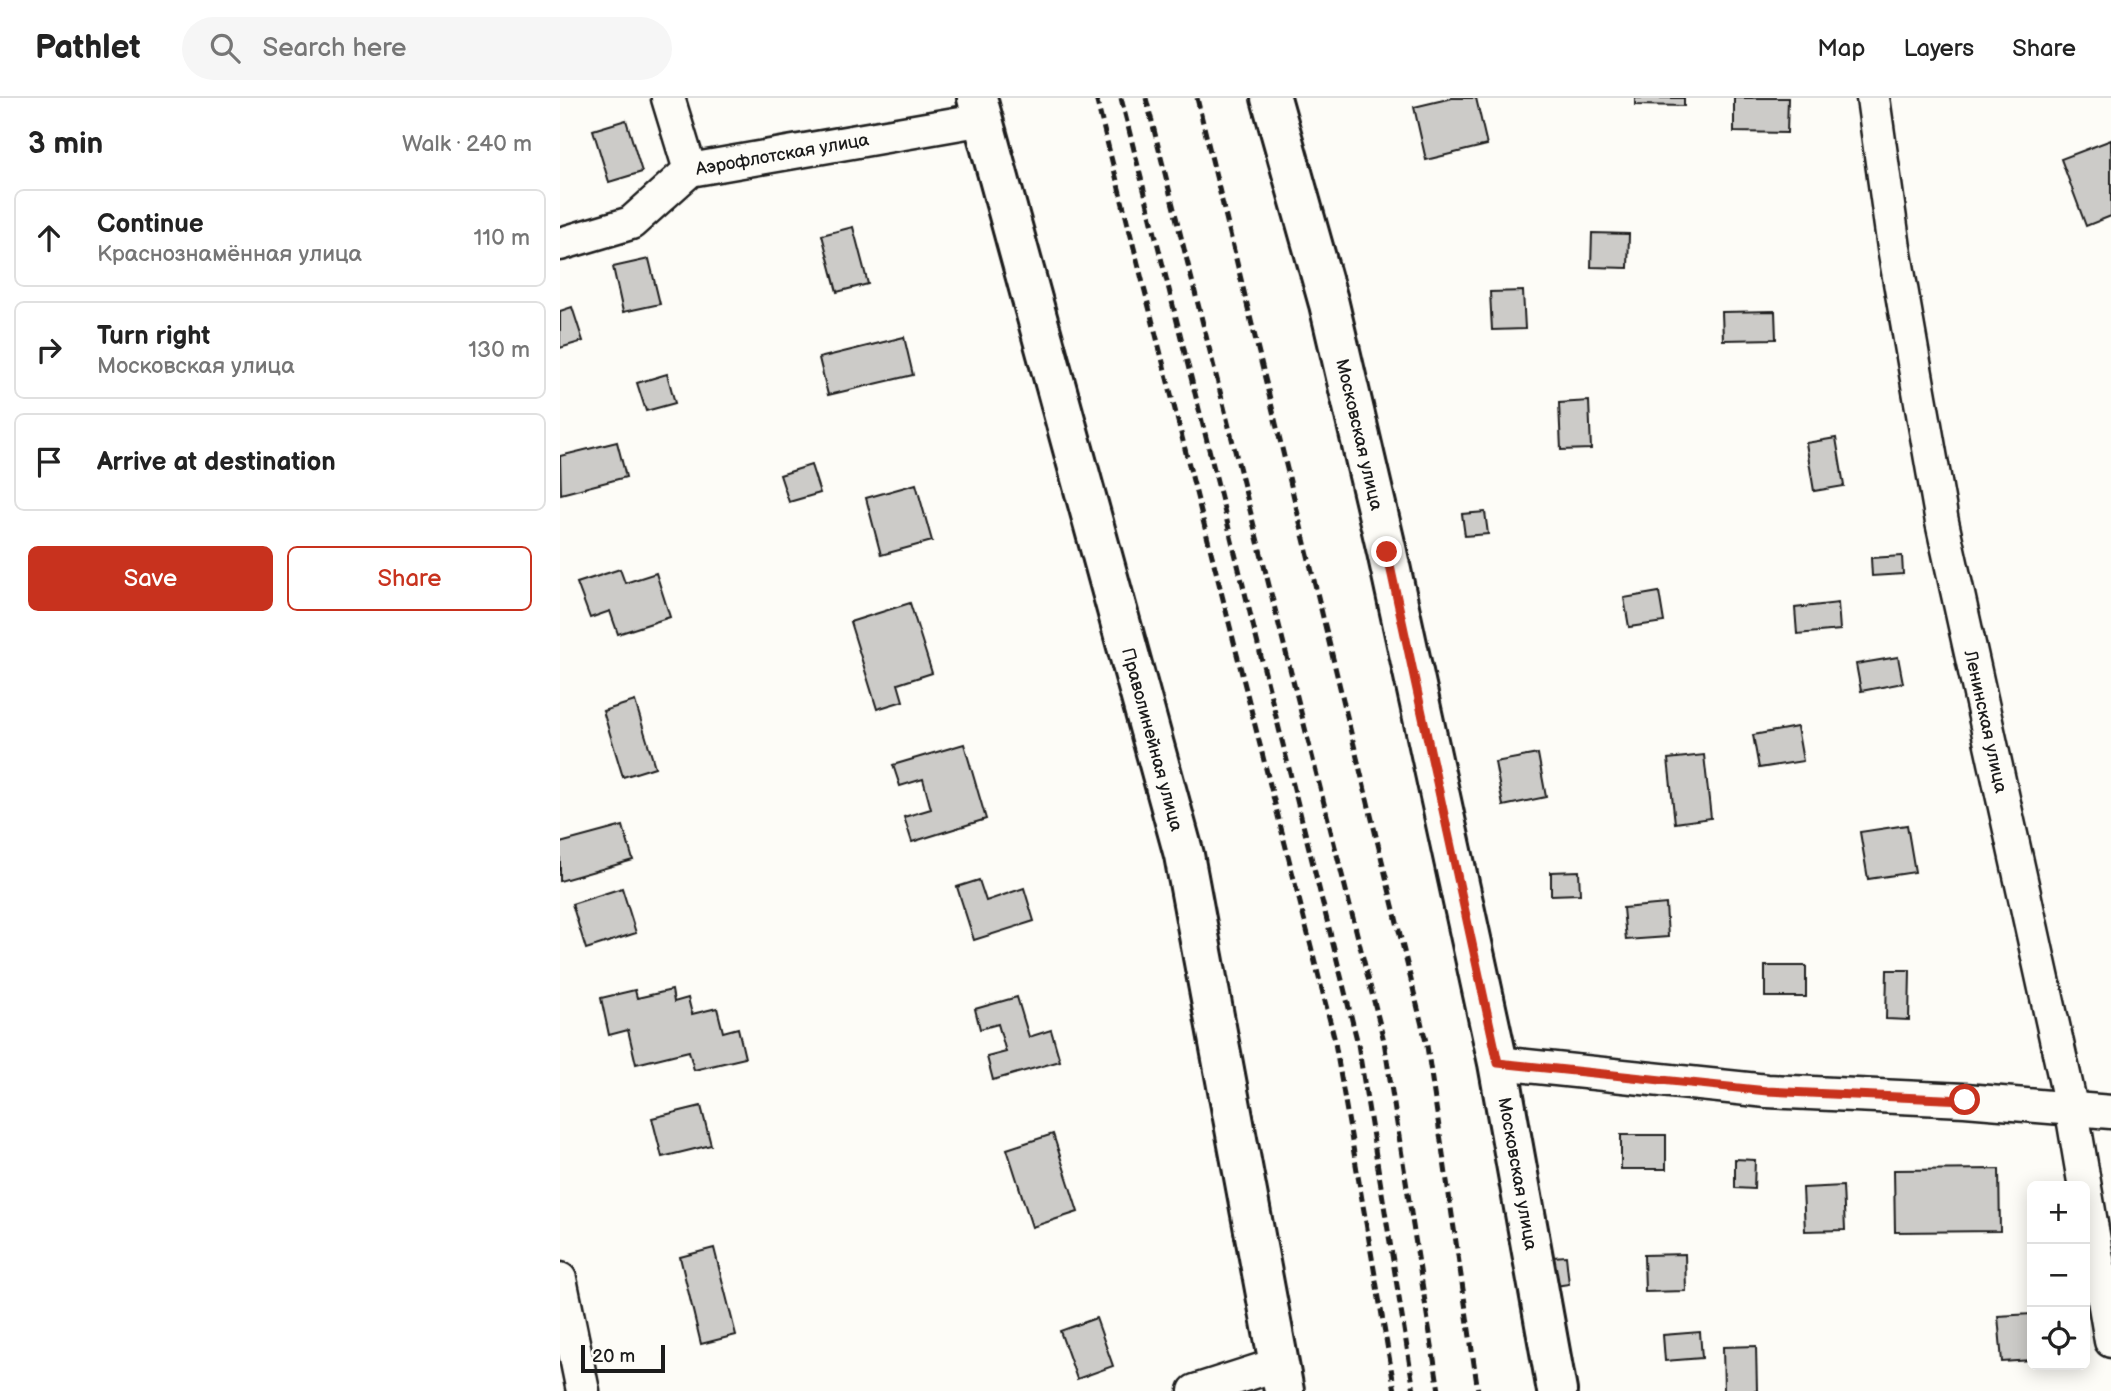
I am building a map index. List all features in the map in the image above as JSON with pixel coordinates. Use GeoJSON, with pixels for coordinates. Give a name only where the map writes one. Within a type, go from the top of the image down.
{"type":"FeatureCollection","features":[{"type":"Feature","properties":{"kind":"main road","name":"Московская улица"},"geometry":{"type":"LineString","coordinates":[[1271,98],[1332,316],[1393,579],[1498,1063],[1557,1391]]}},
{"type":"Feature","properties":{"kind":"main road","name":"Праволинейная улица"},"geometry":{"type":"LineString","coordinates":[[980,108],[1184,855],[1282,1378]]}},
{"type":"Feature","properties":{"kind":"street"},"geometry":{"type":"LineString","coordinates":[[668,98],[690,170]]}},
{"type":"Feature","properties":{"kind":"street","name":"Ленинская улица"},"geometry":{"type":"LineString","coordinates":[[1873,98],[1894,248],[1942,523],[2072,1111],[2111,1341]]}},
{"type":"Feature","properties":{"kind":"street","name":"Аэрофлотская улица"},"geometry":{"type":"LineString","coordinates":[[560,244],[631,223],[690,170],[980,108]]}},
{"type":"Feature","properties":{"kind":"street"},"geometry":{"type":"LineString","coordinates":[[1498,1063],[1767,1091],[1965,1100],[2072,1111],[2111,1112]]}},
{"type":"Feature","properties":{"kind":"street"},"geometry":{"type":"LineString","coordinates":[[560,1279],[583,1391]]}},
{"type":"Feature","properties":{"kind":"street"},"geometry":{"type":"LineString","coordinates":[[1195,1391],[1282,1378]]}},
{"type":"Feature","properties":{"kind":"building"},"geometry":{"type":"Polygon","coordinates":[[[1452,98],[1476,98],[1487,145],[1426,160],[1414,107],[1452,98]]]}},
{"type":"Feature","properties":{"kind":"building"},"geometry":{"type":"Polygon","coordinates":[[[1635,98],[1684,98],[1684,106],[1635,105],[1635,98]]]}},
{"type":"Feature","properties":{"kind":"building"},"geometry":{"type":"Polygon","coordinates":[[[1734,98],[1788,98],[1787,133],[1734,132],[1734,98]]]}},
{"type":"Feature","properties":{"kind":"building"},"geometry":{"type":"Polygon","coordinates":[[[626,120],[642,172],[609,182],[593,130],[626,120]]]}},
{"type":"Feature","properties":{"kind":"building"},"geometry":{"type":"Polygon","coordinates":[[[2111,140],[2111,216],[2086,226],[2061,159],[2111,140]]]}},
{"type":"Feature","properties":{"kind":"building"},"geometry":{"type":"Polygon","coordinates":[[[853,227],[868,284],[837,292],[822,235],[853,227]]]}},
{"type":"Feature","properties":{"kind":"building"},"geometry":{"type":"Polygon","coordinates":[[[1592,233],[1629,234],[1628,268],[1591,267],[1592,233]]]}},
{"type":"Feature","properties":{"kind":"building"},"geometry":{"type":"Polygon","coordinates":[[[649,259],[660,304],[623,312],[613,267],[649,259]]]}},
{"type":"Feature","properties":{"kind":"building"},"geometry":{"type":"Polygon","coordinates":[[[1523,291],[1525,329],[1492,330],[1490,292],[1523,291]]]}},
{"type":"Feature","properties":{"kind":"building"},"geometry":{"type":"Polygon","coordinates":[[[572,307],[583,341],[560,348],[560,311],[572,307]]]}},
{"type":"Feature","properties":{"kind":"building"},"geometry":{"type":"Polygon","coordinates":[[[1775,311],[1776,339],[1723,340],[1722,312],[1775,311]]]}},
{"type":"Feature","properties":{"kind":"building"},"geometry":{"type":"Polygon","coordinates":[[[904,337],[913,375],[828,395],[819,358],[904,337]]]}},
{"type":"Feature","properties":{"kind":"building"},"geometry":{"type":"Polygon","coordinates":[[[667,374],[675,403],[646,411],[637,383],[667,374]]]}},
{"type":"Feature","properties":{"kind":"building"},"geometry":{"type":"Polygon","coordinates":[[[1589,401],[1591,449],[1561,450],[1559,403],[1589,401]]]}},
{"type":"Feature","properties":{"kind":"building"},"geometry":{"type":"Polygon","coordinates":[[[1836,438],[1844,486],[1814,491],[1806,443],[1836,438]]]}},
{"type":"Feature","properties":{"kind":"building"},"geometry":{"type":"Polygon","coordinates":[[[617,442],[626,477],[561,494],[560,456],[617,442]]]}},
{"type":"Feature","properties":{"kind":"building"},"geometry":{"type":"Polygon","coordinates":[[[811,465],[820,493],[789,502],[780,475],[811,465]]]}},
{"type":"Feature","properties":{"kind":"building"},"geometry":{"type":"Polygon","coordinates":[[[916,484],[932,541],[881,555],[866,498],[916,484]]]}},
{"type":"Feature","properties":{"kind":"building"},"geometry":{"type":"Polygon","coordinates":[[[1485,512],[1488,534],[1465,536],[1462,514],[1485,512]]]}},
{"type":"Feature","properties":{"kind":"building"},"geometry":{"type":"Polygon","coordinates":[[[1902,556],[1903,574],[1872,576],[1871,558],[1902,556]]]}},
{"type":"Feature","properties":{"kind":"building"},"geometry":{"type":"Polygon","coordinates":[[[620,569],[625,583],[656,573],[670,617],[618,634],[610,611],[590,618],[577,583],[620,569]]]}},
{"type":"Feature","properties":{"kind":"building"},"geometry":{"type":"Polygon","coordinates":[[[1659,592],[1664,622],[1629,627],[1624,598],[1659,592]]]}},
{"type":"Feature","properties":{"kind":"building"},"geometry":{"type":"Polygon","coordinates":[[[910,603],[932,673],[898,684],[903,701],[877,709],[850,622],[910,603]]]}},
{"type":"Feature","properties":{"kind":"building"},"geometry":{"type":"Polygon","coordinates":[[[1838,603],[1840,630],[1797,634],[1795,608],[1838,603]]]}},
{"type":"Feature","properties":{"kind":"building"},"geometry":{"type":"Polygon","coordinates":[[[1898,657],[1903,683],[1861,691],[1856,664],[1898,657]]]}},
{"type":"Feature","properties":{"kind":"building"},"geometry":{"type":"Polygon","coordinates":[[[635,701],[655,767],[623,777],[603,711],[635,701]]]}},
{"type":"Feature","properties":{"kind":"building"},"geometry":{"type":"Polygon","coordinates":[[[1797,727],[1803,761],[1759,768],[1753,735],[1797,727]]]}},
{"type":"Feature","properties":{"kind":"building"},"geometry":{"type":"Polygon","coordinates":[[[964,744],[986,819],[912,842],[904,817],[931,809],[923,779],[900,786],[893,765],[964,744]]]}},
{"type":"Feature","properties":{"kind":"building"},"geometry":{"type":"Polygon","coordinates":[[[1538,754],[1546,797],[1503,806],[1495,762],[1538,754]]]}},
{"type":"Feature","properties":{"kind":"building"},"geometry":{"type":"Polygon","coordinates":[[[1704,755],[1711,818],[1675,823],[1668,759],[1704,755]]]}},
{"type":"Feature","properties":{"kind":"building"},"geometry":{"type":"Polygon","coordinates":[[[1907,825],[1915,872],[1868,879],[1860,832],[1907,825]]]}},
{"type":"Feature","properties":{"kind":"building"},"geometry":{"type":"Polygon","coordinates":[[[623,826],[633,860],[560,881],[560,843],[623,826]]]}},
{"type":"Feature","properties":{"kind":"building"},"geometry":{"type":"Polygon","coordinates":[[[1579,871],[1580,894],[1551,895],[1551,872],[1579,871]]]}},
{"type":"Feature","properties":{"kind":"building"},"geometry":{"type":"Polygon","coordinates":[[[979,880],[986,901],[1024,888],[1034,921],[974,940],[957,887],[979,880]]]}},
{"type":"Feature","properties":{"kind":"building"},"geometry":{"type":"Polygon","coordinates":[[[622,888],[636,933],[586,949],[572,904],[622,888]]]}},
{"type":"Feature","properties":{"kind":"building"},"geometry":{"type":"Polygon","coordinates":[[[1666,904],[1668,937],[1626,940],[1623,908],[1666,904]]]}},
{"type":"Feature","properties":{"kind":"building"},"geometry":{"type":"Polygon","coordinates":[[[1765,966],[1806,966],[1806,997],[1765,997],[1765,966]]]}},
{"type":"Feature","properties":{"kind":"building"},"geometry":{"type":"Polygon","coordinates":[[[1887,970],[1910,970],[1909,1020],[1886,1019],[1887,970]]]}},
{"type":"Feature","properties":{"kind":"building"},"geometry":{"type":"Polygon","coordinates":[[[635,990],[637,998],[672,990],[674,1002],[688,998],[692,1014],[717,1008],[723,1032],[738,1028],[745,1058],[694,1070],[689,1051],[636,1064],[628,1030],[609,1035],[601,998],[635,990]]]}},
{"type":"Feature","properties":{"kind":"building"},"geometry":{"type":"Polygon","coordinates":[[[1017,997],[1029,1037],[1051,1030],[1060,1061],[993,1080],[987,1057],[1006,1052],[998,1024],[980,1029],[975,1009],[1017,997]]]}},
{"type":"Feature","properties":{"kind":"building"},"geometry":{"type":"Polygon","coordinates":[[[701,1106],[711,1145],[662,1157],[652,1118],[701,1106]]]}},
{"type":"Feature","properties":{"kind":"building"},"geometry":{"type":"Polygon","coordinates":[[[1053,1134],[1078,1212],[1032,1227],[1007,1149],[1053,1134]]]}},
{"type":"Feature","properties":{"kind":"building"},"geometry":{"type":"Polygon","coordinates":[[[1621,1135],[1666,1135],[1666,1169],[1621,1169],[1621,1135]]]}},
{"type":"Feature","properties":{"kind":"building"},"geometry":{"type":"Polygon","coordinates":[[[1735,1159],[1755,1160],[1754,1189],[1735,1188],[1735,1159]]]}},
{"type":"Feature","properties":{"kind":"building"},"geometry":{"type":"Polygon","coordinates":[[[1999,1169],[2000,1231],[1895,1232],[1894,1170],[1999,1169]]]}},
{"type":"Feature","properties":{"kind":"building"},"geometry":{"type":"Polygon","coordinates":[[[1843,1186],[1845,1230],[1805,1231],[1803,1188],[1843,1186]]]}},
{"type":"Feature","properties":{"kind":"building"},"geometry":{"type":"Polygon","coordinates":[[[714,1248],[736,1335],[701,1344],[680,1257],[714,1248]]]}},
{"type":"Feature","properties":{"kind":"building"},"geometry":{"type":"Polygon","coordinates":[[[1685,1254],[1686,1291],[1645,1292],[1644,1255],[1685,1254]]]}},
{"type":"Feature","properties":{"kind":"building"},"geometry":{"type":"Polygon","coordinates":[[[1566,1256],[1569,1284],[1555,1286],[1553,1257],[1566,1256]]]}},
{"type":"Feature","properties":{"kind":"building"},"geometry":{"type":"Polygon","coordinates":[[[2027,1314],[2027,1360],[2002,1362],[1998,1316],[2027,1314]]]}},
{"type":"Feature","properties":{"kind":"building"},"geometry":{"type":"Polygon","coordinates":[[[1096,1318],[1113,1366],[1077,1379],[1060,1331],[1096,1318]]]}},
{"type":"Feature","properties":{"kind":"building"},"geometry":{"type":"Polygon","coordinates":[[[1700,1332],[1702,1358],[1665,1361],[1663,1335],[1700,1332]]]}},
{"type":"Feature","properties":{"kind":"building"},"geometry":{"type":"Polygon","coordinates":[[[1756,1346],[1757,1391],[1724,1391],[1723,1347],[1756,1346]]]}},
{"type":"Feature","properties":{"kind":"railway"},"geometry":{"type":"LineString","coordinates":[[1096,98],[1334,1037],[1395,1391]]}},
{"type":"Feature","properties":{"kind":"railway"},"geometry":{"type":"LineString","coordinates":[[1121,98],[1358,1044],[1414,1391]]}},
{"type":"Feature","properties":{"kind":"railway"},"geometry":{"type":"LineString","coordinates":[[1146,98],[1384,1041],[1439,1391]]}},
{"type":"Feature","properties":{"kind":"railway"},"geometry":{"type":"LineString","coordinates":[[1197,98],[1427,1046],[1478,1391]]}},
{"type":"Feature","properties":{"kind":"route"},"geometry":{"type":"LineString","coordinates":[[1387,552],[1498,1063],[1767,1091],[1965,1100]]}}]}
